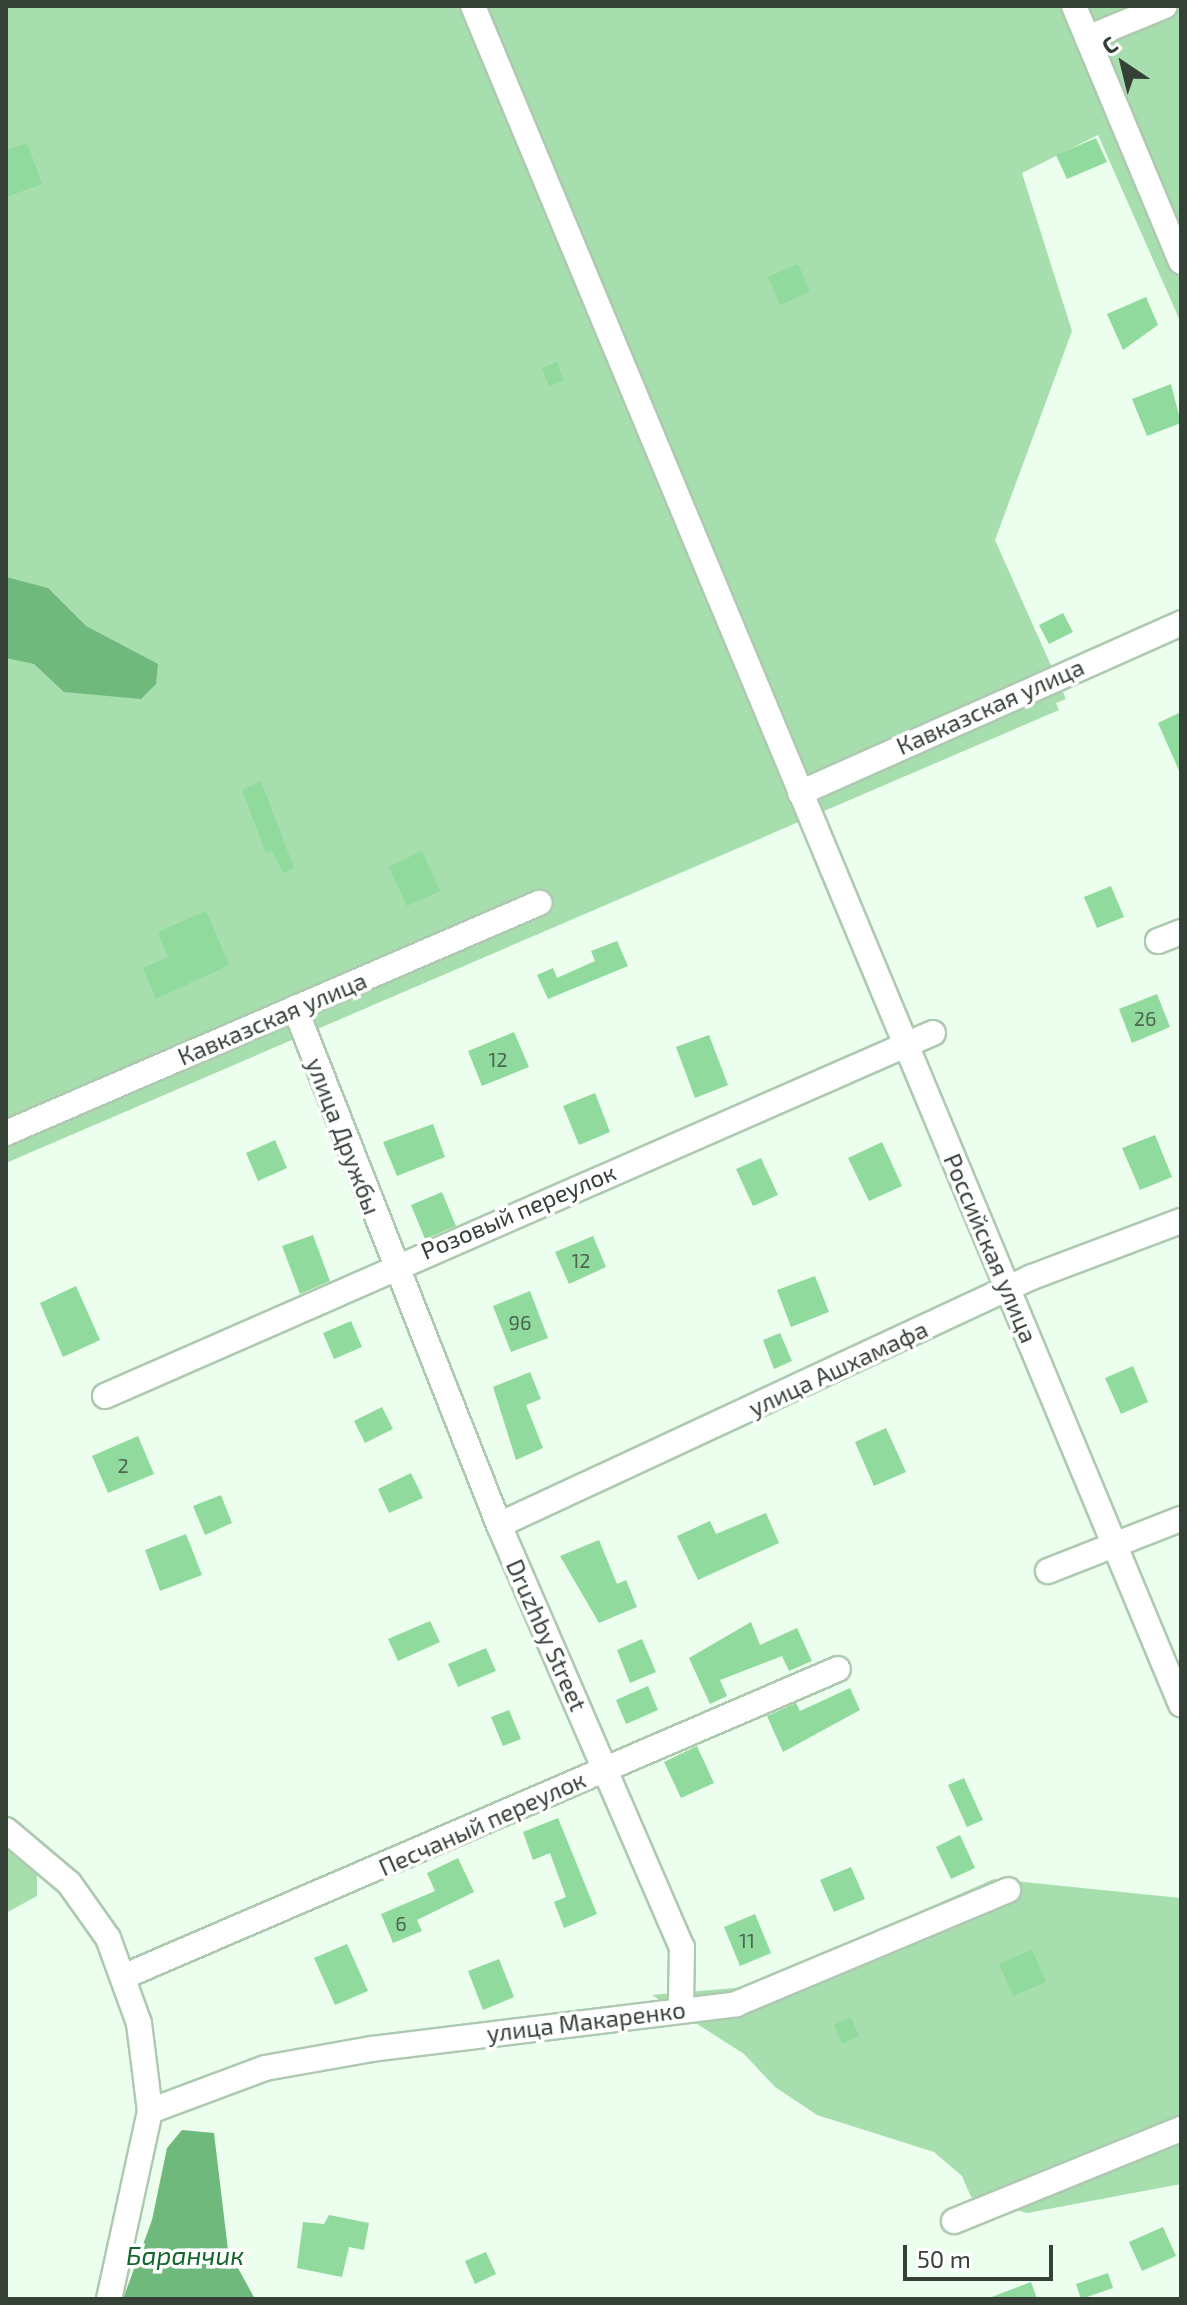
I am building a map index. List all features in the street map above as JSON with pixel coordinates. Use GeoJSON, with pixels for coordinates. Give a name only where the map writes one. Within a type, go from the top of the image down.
{"type":"FeatureCollection","features":[{"type":"Feature","properties":{"kind":"street","name":"Российская улица"},"geometry":{"type":"LineString","coordinates":[[473,6],[1181,1704]]}},
{"type":"Feature","properties":{"kind":"street"},"geometry":{"type":"LineString","coordinates":[[1074,6],[1181,262]]}},
{"type":"Feature","properties":{"kind":"street"},"geometry":{"type":"LineString","coordinates":[[1087,38],[1165,6]]}},
{"type":"Feature","properties":{"kind":"street","name":"Кавказcкая улица"},"geometry":{"type":"LineString","coordinates":[[800,793],[1181,623]]}},
{"type":"Feature","properties":{"kind":"street","name":"Кавказcкая улица"},"geometry":{"type":"LineString","coordinates":[[6,1133],[539,903]]}},
{"type":"Feature","properties":{"kind":"street","name":"улица Дружбы"},"geometry":{"type":"LineString","coordinates":[[295,1008],[393,1265]]}},
{"type":"Feature","properties":{"kind":"street","name":"Розовый переулок"},"geometry":{"type":"LineString","coordinates":[[105,1396],[393,1265],[933,1033]]}},
{"type":"Feature","properties":{"kind":"street","name":"улица Ашхамафа"},"geometry":{"type":"LineString","coordinates":[[499,1525],[1007,1289],[1181,1221]]}},
{"type":"Feature","properties":{"kind":"street","name":"Druzhby Street"},"geometry":{"type":"LineString","coordinates":[[393,1265],[499,1525],[682,1947],[681,2007]]}},
{"type":"Feature","properties":{"kind":"street"},"geometry":{"type":"LineString","coordinates":[[1048,1571],[1181,1519]]}},
{"type":"Feature","properties":{"kind":"street","name":"Песчаный переулок"},"geometry":{"type":"LineString","coordinates":[[125,1976],[838,1669]]}},
{"type":"Feature","properties":{"kind":"street"},"geometry":{"type":"LineString","coordinates":[[6,1830],[69,1883],[125,1976],[150,2111],[109,2299]]}},
{"type":"Feature","properties":{"kind":"street","name":"улица Макаренко"},"geometry":{"type":"LineString","coordinates":[[150,2111],[265,2068],[681,2007],[736,2004],[1008,1890]]}},
{"type":"Feature","properties":{"kind":"street"},"geometry":{"type":"LineString","coordinates":[[954,2221],[1181,2129]]}},
{"type":"Feature","properties":{"kind":"shaded area"},"geometry":{"type":"Polygon","coordinates":[[[6,6],[1181,6],[1181,323],[1098,135],[1022,173],[1072,331],[995,540],[1066,699],[1056,703],[1059,710],[6,1163],[6,6]]]}},
{"type":"Feature","properties":{"kind":"shaded area"},"geometry":{"type":"Polygon","coordinates":[[[6,1842],[37,1871],[37,1896],[6,1913],[6,1842]]]}},
{"type":"Feature","properties":{"kind":"shaded area"},"geometry":{"type":"Polygon","coordinates":[[[994,1879],[1181,1898],[1181,2184],[1027,2213],[971,2197],[962,2176],[934,2152],[817,2115],[775,2087],[744,2054],[652,1995],[747,1987],[994,1879]]]}},
{"type":"Feature","properties":{"kind":"water"},"geometry":{"type":"Polygon","coordinates":[[[6,577],[48,588],[86,626],[158,664],[156,684],[141,699],[64,692],[34,664],[6,658],[6,577]]]}},
{"type":"Feature","properties":{"kind":"water","name":"Баранчик"},"geometry":{"type":"Polygon","coordinates":[[[182,2130],[214,2133],[228,2250],[255,2299],[123,2299],[152,2220],[167,2148],[182,2130]]]}},
{"type":"Feature","properties":{"kind":"building"},"geometry":{"type":"Polygon","coordinates":[[[1096,138],[1107,162],[1067,179],[1056,155],[1096,138]]]}},
{"type":"Feature","properties":{"kind":"building"},"geometry":{"type":"Polygon","coordinates":[[[27,143],[42,184],[6,197],[6,150],[27,143]]]}},
{"type":"Feature","properties":{"kind":"building"},"geometry":{"type":"Polygon","coordinates":[[[798,264],[810,292],[780,305],[768,277],[798,264]]]}},
{"type":"Feature","properties":{"kind":"building"},"geometry":{"type":"Polygon","coordinates":[[[1146,297],[1158,325],[1123,350],[1107,314],[1146,297]]]}},
{"type":"Feature","properties":{"kind":"building"},"geometry":{"type":"Polygon","coordinates":[[[557,362],[564,380],[549,386],[542,368],[557,362]]]}},
{"type":"Feature","properties":{"kind":"building"},"geometry":{"type":"Polygon","coordinates":[[[1171,384],[1181,423],[1147,436],[1132,399],[1171,384]]]}},
{"type":"Feature","properties":{"kind":"building"},"geometry":{"type":"Polygon","coordinates":[[[1063,613],[1073,632],[1049,644],[1039,625],[1063,613]]]}},
{"type":"Feature","properties":{"kind":"building"},"geometry":{"type":"Polygon","coordinates":[[[1181,712],[1181,775],[1158,723],[1181,712]]]}},
{"type":"Feature","properties":{"kind":"building"},"geometry":{"type":"Polygon","coordinates":[[[261,781],[294,868],[283,873],[272,850],[266,853],[242,790],[261,781]]]}},
{"type":"Feature","properties":{"kind":"building"},"geometry":{"type":"Polygon","coordinates":[[[422,851],[440,891],[407,906],[389,867],[422,851]]]}},
{"type":"Feature","properties":{"kind":"building"},"geometry":{"type":"Polygon","coordinates":[[[1111,886],[1124,917],[1097,928],[1084,897],[1111,886]]]}},
{"type":"Feature","properties":{"kind":"building"},"geometry":{"type":"Polygon","coordinates":[[[206,911],[229,965],[156,999],[143,968],[168,957],[158,932],[206,911]]]}},
{"type":"Feature","properties":{"kind":"building"},"geometry":{"type":"Polygon","coordinates":[[[617,941],[628,966],[548,999],[537,975],[553,968],[557,978],[595,961],[591,951],[617,941]]]}},
{"type":"Feature","properties":{"kind":"building"},"geometry":{"type":"Polygon","coordinates":[[[1157,994],[1170,1027],[1132,1043],[1119,1009],[1157,994]]]}},
{"type":"Feature","properties":{"kind":"building"},"geometry":{"type":"Polygon","coordinates":[[[514,1032],[529,1067],[482,1086],[468,1051],[514,1032]]]}},
{"type":"Feature","properties":{"kind":"building"},"geometry":{"type":"Polygon","coordinates":[[[709,1035],[728,1085],[695,1098],[676,1047],[709,1035]]]}},
{"type":"Feature","properties":{"kind":"building"},"geometry":{"type":"Polygon","coordinates":[[[595,1093],[610,1132],[579,1145],[563,1106],[595,1093]]]}},
{"type":"Feature","properties":{"kind":"building"},"geometry":{"type":"Polygon","coordinates":[[[433,1124],[445,1157],[397,1176],[383,1142],[433,1124]]]}},
{"type":"Feature","properties":{"kind":"building"},"geometry":{"type":"Polygon","coordinates":[[[1155,1135],[1172,1177],[1140,1190],[1122,1148],[1155,1135]]]}},
{"type":"Feature","properties":{"kind":"building"},"geometry":{"type":"Polygon","coordinates":[[[275,1140],[287,1168],[258,1181],[246,1153],[275,1140]]]}},
{"type":"Feature","properties":{"kind":"building"},"geometry":{"type":"Polygon","coordinates":[[[882,1142],[902,1186],[869,1201],[848,1158],[882,1142]]]}},
{"type":"Feature","properties":{"kind":"building"},"geometry":{"type":"Polygon","coordinates":[[[761,1158],[778,1195],[753,1206],[736,1169],[761,1158]]]}},
{"type":"Feature","properties":{"kind":"building"},"geometry":{"type":"Polygon","coordinates":[[[442,1192],[456,1226],[425,1239],[411,1205],[442,1192]]]}},
{"type":"Feature","properties":{"kind":"building"},"geometry":{"type":"Polygon","coordinates":[[[313,1235],[330,1281],[300,1294],[282,1246],[313,1235]]]}},
{"type":"Feature","properties":{"kind":"building"},"geometry":{"type":"Polygon","coordinates":[[[593,1236],[606,1267],[569,1284],[555,1252],[593,1236]]]}},
{"type":"Feature","properties":{"kind":"building"},"geometry":{"type":"Polygon","coordinates":[[[815,1276],[829,1312],[791,1327],[777,1290],[815,1276]]]}},
{"type":"Feature","properties":{"kind":"building"},"geometry":{"type":"Polygon","coordinates":[[[76,1286],[100,1340],[63,1357],[40,1303],[76,1286]]]}},
{"type":"Feature","properties":{"kind":"building"},"geometry":{"type":"Polygon","coordinates":[[[530,1291],[548,1338],[511,1352],[493,1306],[530,1291]]]}},
{"type":"Feature","properties":{"kind":"building"},"geometry":{"type":"Polygon","coordinates":[[[351,1321],[362,1347],[334,1359],[323,1333],[351,1321]]]}},
{"type":"Feature","properties":{"kind":"building"},"geometry":{"type":"Polygon","coordinates":[[[780,1333],[792,1361],[774,1369],[763,1340],[780,1333]]]}},
{"type":"Feature","properties":{"kind":"building"},"geometry":{"type":"Polygon","coordinates":[[[1133,1366],[1148,1402],[1121,1414],[1105,1378],[1133,1366]]]}},
{"type":"Feature","properties":{"kind":"building"},"geometry":{"type":"Polygon","coordinates":[[[530,1372],[541,1399],[526,1405],[543,1448],[516,1460],[493,1387],[530,1372]]]}},
{"type":"Feature","properties":{"kind":"building"},"geometry":{"type":"Polygon","coordinates":[[[382,1407],[393,1429],[365,1443],[354,1421],[382,1407]]]}},
{"type":"Feature","properties":{"kind":"building"},"geometry":{"type":"Polygon","coordinates":[[[886,1428],[906,1472],[874,1486],[855,1442],[886,1428]]]}},
{"type":"Feature","properties":{"kind":"building"},"geometry":{"type":"Polygon","coordinates":[[[138,1436],[154,1474],[108,1493],[92,1456],[138,1436]]]}},
{"type":"Feature","properties":{"kind":"building"},"geometry":{"type":"Polygon","coordinates":[[[411,1473],[423,1498],[389,1513],[378,1489],[411,1473]]]}},
{"type":"Feature","properties":{"kind":"building"},"geometry":{"type":"Polygon","coordinates":[[[221,1495],[232,1523],[205,1535],[193,1506],[221,1495]]]}},
{"type":"Feature","properties":{"kind":"building"},"geometry":{"type":"Polygon","coordinates":[[[766,1513],[779,1543],[698,1580],[677,1536],[710,1521],[716,1534],[766,1513]]]}},
{"type":"Feature","properties":{"kind":"building"},"geometry":{"type":"Polygon","coordinates":[[[186,1534],[202,1575],[160,1591],[145,1550],[186,1534]]]}},
{"type":"Feature","properties":{"kind":"building"},"geometry":{"type":"Polygon","coordinates":[[[599,1540],[617,1584],[626,1580],[637,1607],[599,1623],[560,1556],[599,1540]]]}},
{"type":"Feature","properties":{"kind":"building"},"geometry":{"type":"Polygon","coordinates":[[[430,1621],[440,1642],[398,1661],[388,1639],[430,1621]]]}},
{"type":"Feature","properties":{"kind":"building"},"geometry":{"type":"Polygon","coordinates":[[[751,1622],[760,1645],[797,1628],[812,1661],[789,1671],[782,1656],[720,1680],[727,1696],[710,1704],[689,1658],[751,1622]]]}},
{"type":"Feature","properties":{"kind":"building"},"geometry":{"type":"Polygon","coordinates":[[[642,1639],[656,1672],[630,1683],[617,1650],[642,1639]]]}},
{"type":"Feature","properties":{"kind":"building"},"geometry":{"type":"Polygon","coordinates":[[[486,1648],[496,1671],[458,1687],[448,1664],[486,1648]]]}},
{"type":"Feature","properties":{"kind":"building"},"geometry":{"type":"Polygon","coordinates":[[[648,1686],[658,1710],[626,1724],[616,1700],[648,1686]]]}},
{"type":"Feature","properties":{"kind":"building"},"geometry":{"type":"Polygon","coordinates":[[[850,1688],[860,1710],[783,1752],[767,1716],[796,1703],[800,1711],[850,1688]]]}},
{"type":"Feature","properties":{"kind":"building"},"geometry":{"type":"Polygon","coordinates":[[[509,1710],[521,1739],[503,1746],[491,1717],[509,1710]]]}},
{"type":"Feature","properties":{"kind":"building"},"geometry":{"type":"Polygon","coordinates":[[[697,1746],[714,1783],[681,1798],[664,1762],[697,1746]]]}},
{"type":"Feature","properties":{"kind":"building"},"geometry":{"type":"Polygon","coordinates":[[[964,1778],[983,1820],[967,1827],[948,1785],[964,1778]]]}},
{"type":"Feature","properties":{"kind":"building"},"geometry":{"type":"Polygon","coordinates":[[[558,1818],[597,1914],[564,1928],[554,1902],[566,1897],[550,1853],[533,1860],[523,1832],[558,1818]]]}},
{"type":"Feature","properties":{"kind":"building"},"geometry":{"type":"Polygon","coordinates":[[[960,1835],[975,1868],[951,1879],[936,1847],[960,1835]]]}},
{"type":"Feature","properties":{"kind":"building"},"geometry":{"type":"Polygon","coordinates":[[[458,1858],[474,1892],[417,1920],[422,1931],[393,1943],[381,1914],[435,1891],[427,1873],[458,1858]]]}},
{"type":"Feature","properties":{"kind":"building"},"geometry":{"type":"Polygon","coordinates":[[[851,1867],[865,1899],[834,1912],[820,1880],[851,1867]]]}},
{"type":"Feature","properties":{"kind":"building"},"geometry":{"type":"Polygon","coordinates":[[[755,1914],[771,1953],[740,1966],[724,1927],[755,1914]]]}},
{"type":"Feature","properties":{"kind":"building"},"geometry":{"type":"Polygon","coordinates":[[[347,1944],[368,1991],[335,2005],[314,1958],[347,1944]]]}},
{"type":"Feature","properties":{"kind":"building"},"geometry":{"type":"Polygon","coordinates":[[[1032,1950],[1046,1982],[1013,1996],[999,1964],[1032,1950]]]}},
{"type":"Feature","properties":{"kind":"building"},"geometry":{"type":"Polygon","coordinates":[[[499,1959],[514,1997],[483,2010],[468,1971],[499,1959]]]}},
{"type":"Feature","properties":{"kind":"building"},"geometry":{"type":"Polygon","coordinates":[[[851,2017],[859,2036],[842,2044],[834,2025],[851,2017]]]}},
{"type":"Feature","properties":{"kind":"building"},"geometry":{"type":"Polygon","coordinates":[[[329,2215],[369,2223],[364,2250],[349,2247],[342,2277],[297,2268],[303,2222],[324,2224],[329,2215]]]}},
{"type":"Feature","properties":{"kind":"building"},"geometry":{"type":"Polygon","coordinates":[[[1163,2227],[1176,2256],[1142,2271],[1129,2242],[1163,2227]]]}},
{"type":"Feature","properties":{"kind":"building"},"geometry":{"type":"Polygon","coordinates":[[[486,2252],[496,2274],[475,2284],[465,2261],[486,2252]]]}},
{"type":"Feature","properties":{"kind":"building"},"geometry":{"type":"Polygon","coordinates":[[[1108,2273],[1113,2288],[1081,2299],[1076,2284],[1108,2273]]]}},
{"type":"Feature","properties":{"kind":"building"},"geometry":{"type":"Polygon","coordinates":[[[1031,2282],[1037,2299],[989,2298],[1031,2282]]]}}]}
